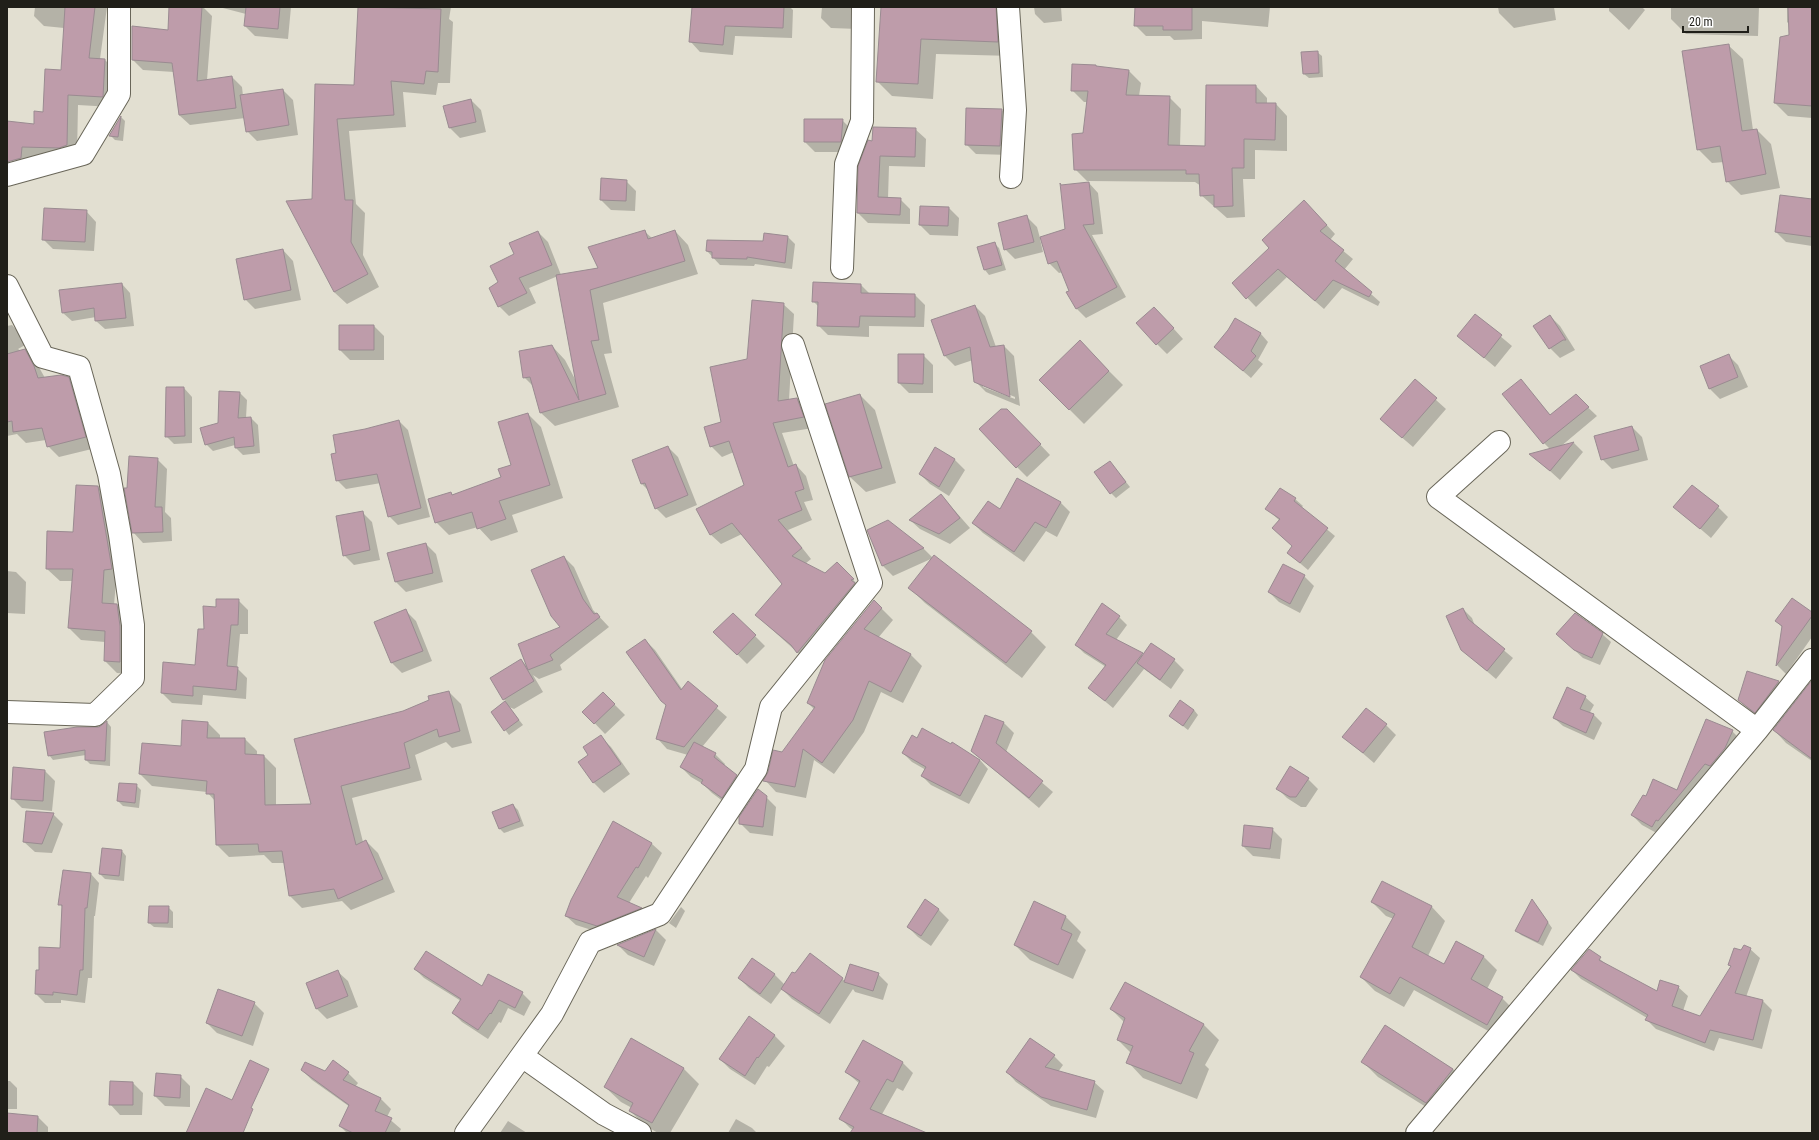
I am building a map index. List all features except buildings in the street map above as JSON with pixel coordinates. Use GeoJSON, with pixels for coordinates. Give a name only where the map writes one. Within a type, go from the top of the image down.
{"type":"FeatureCollection","features":[{"type":"Feature","properties":{"kind":"street"},"geometry":{"type":"LineString","coordinates":[[7,175],[83,154],[119,94],[119,7]]}},
{"type":"Feature","properties":{"kind":"street"},"geometry":{"type":"LineString","coordinates":[[842,268],[846,164],[862,121],[863,7]]}},
{"type":"Feature","properties":{"kind":"street"},"geometry":{"type":"LineString","coordinates":[[1008,7],[1015,110],[1011,177]]}},
{"type":"Feature","properties":{"kind":"street"},"geometry":{"type":"LineString","coordinates":[[7,286],[43,357],[78,367],[109,474],[133,625],[133,678],[95,715],[7,712]]}},
{"type":"Feature","properties":{"kind":"street"},"geometry":{"type":"LineString","coordinates":[[466,1133],[552,1014],[590,942],[660,914],[756,769],[771,706],[871,583],[793,345]]}},
{"type":"Feature","properties":{"kind":"street"},"geometry":{"type":"LineString","coordinates":[[1499,442],[1438,497],[1757,730]]}},
{"type":"Feature","properties":{"kind":"street"},"geometry":{"type":"LineString","coordinates":[[1417,1133],[1757,730],[1812,660]]}},
{"type":"Feature","properties":{"kind":"street"},"geometry":{"type":"LineString","coordinates":[[522,1056],[604,1114],[640,1133]]}}]}
